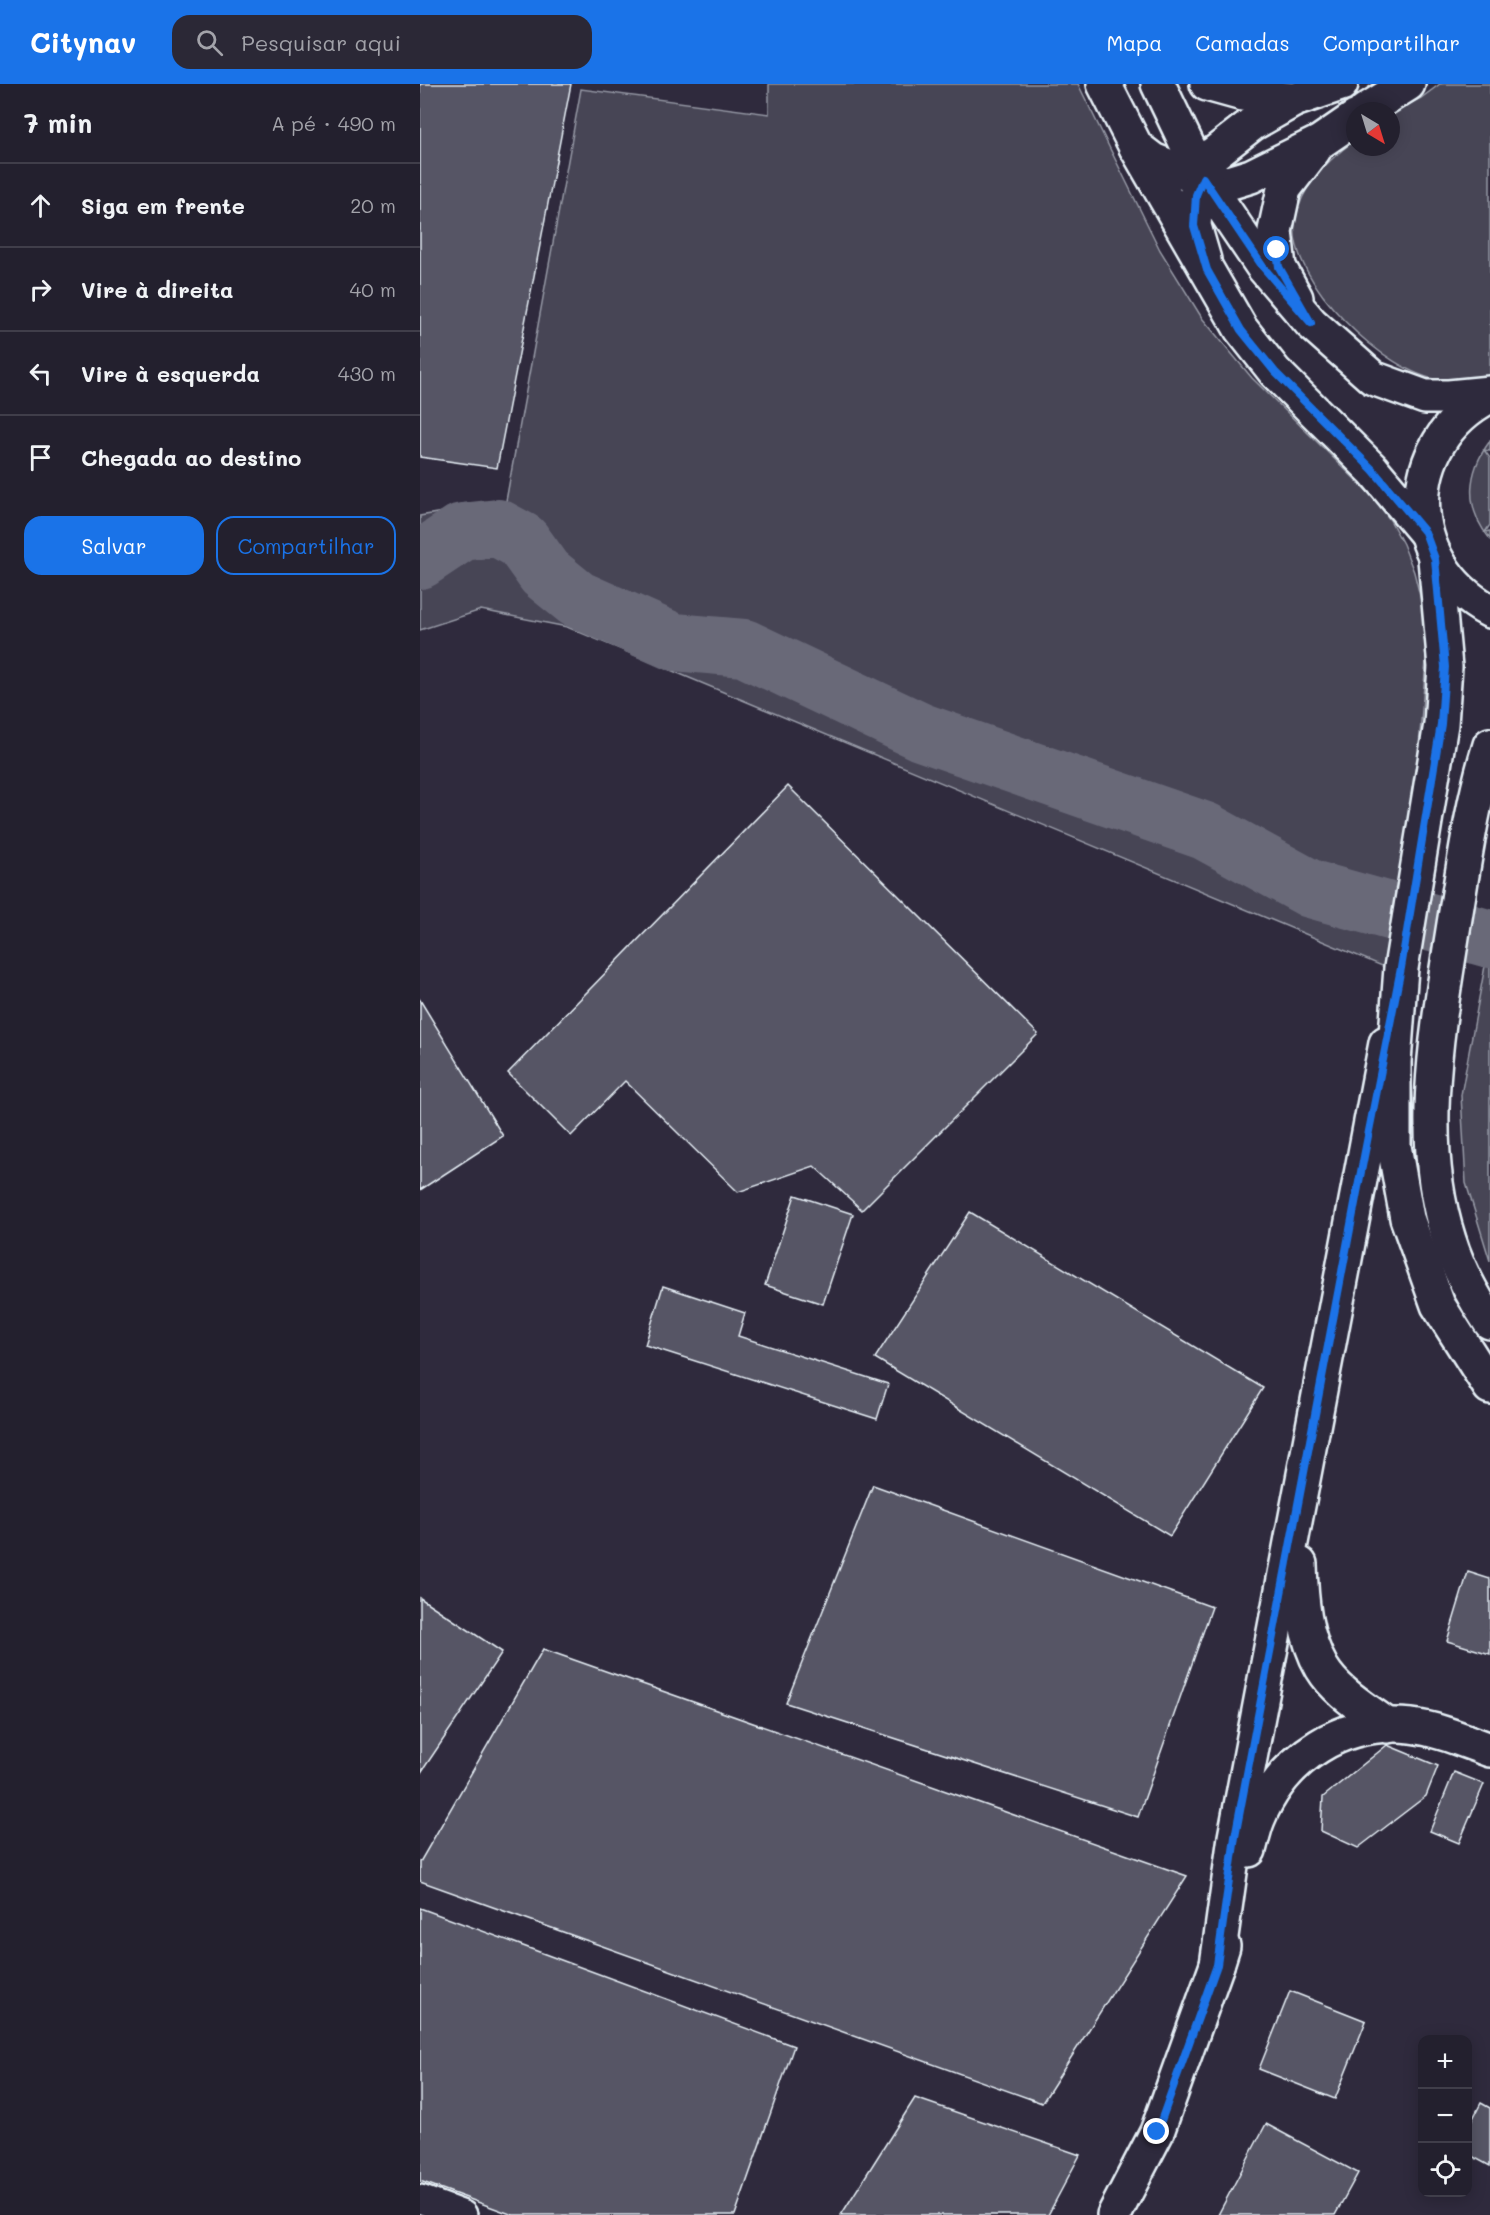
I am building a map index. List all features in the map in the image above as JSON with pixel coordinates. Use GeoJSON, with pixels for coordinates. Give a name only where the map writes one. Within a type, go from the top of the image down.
{"type":"FeatureCollection","features":[{"type":"Feature","properties":{"kind":"street"},"geometry":{"type":"LineString","coordinates":[[1104,84],[1136,147],[1241,330],[1275,372],[1373,470],[1430,546],[1446,576],[1460,591],[1490,611]]}},
{"type":"Feature","properties":{"kind":"street"},"geometry":{"type":"LineString","coordinates":[[1158,84],[1203,178],[1263,267],[1311,323],[1373,378],[1425,397],[1449,398],[1490,394]]}},
{"type":"Feature","properties":{"kind":"street"},"geometry":{"type":"LineString","coordinates":[[1207,84],[1243,94],[1294,100]]}},
{"type":"Feature","properties":{"kind":"street"},"geometry":{"type":"LineString","coordinates":[[1207,270],[1194,226],[1196,195],[1211,156],[1252,124],[1294,100],[1341,84]]}},
{"type":"Feature","properties":{"kind":"street"},"geometry":{"type":"LineString","coordinates":[[1379,102],[1407,84]]}},
{"type":"Feature","properties":{"kind":"street"},"geometry":{"type":"LineString","coordinates":[[1136,147],[1153,160],[1197,178],[1228,183],[1251,176],[1320,142],[1346,124]]}},
{"type":"Feature","properties":{"kind":"street"},"geometry":{"type":"LineString","coordinates":[[1311,323],[1279,267],[1275,231],[1284,189],[1320,142]]}},
{"type":"Feature","properties":{"kind":"street"},"geometry":{"type":"LineString","coordinates":[[1217,1965],[1235,1837],[1401,968],[1441,724],[1445,667],[1430,546],[1422,515],[1423,489],[1428,464],[1444,434],[1468,409],[1490,394]]}},
{"type":"Feature","properties":{"kind":"street"},"geometry":{"type":"LineString","coordinates":[[1490,745],[1476,798],[1461,881],[1445,979],[1432,1089],[1432,1134],[1440,1205],[1449,1240],[1462,1274],[1490,1322]]}},
{"type":"Feature","properties":{"kind":"street"},"geometry":{"type":"LineString","coordinates":[[1401,968],[1394,1062],[1394,1146],[1407,1218],[1438,1305],[1490,1387]]}},
{"type":"Feature","properties":{"kind":"street"},"geometry":{"type":"LineString","coordinates":[[1301,1485],[1299,1544],[1301,1603],[1313,1645],[1322,1668],[1334,1683],[1388,1726]]}},
{"type":"Feature","properties":{"kind":"street"},"geometry":{"type":"LineString","coordinates":[[1114,2215],[1157,2132],[1217,1965],[1258,1819],[1275,1788],[1303,1756],[1331,1738],[1360,1728],[1388,1726],[1422,1728],[1490,1750]]}},
{"type":"Feature","properties":{"kind":"street"},"geometry":{"type":"LineString","coordinates":[[420,2199],[463,2215]]}},
{"type":"Feature","properties":{"kind":"shaded area"},"geometry":{"type":"Polygon","coordinates":[[[769,84],[1078,84],[1160,250],[1202,318],[1252,378],[1372,496],[1390,520],[1414,572],[1421,600],[1427,649],[1415,794],[1387,968],[567,627],[481,610],[420,630],[420,516],[506,501],[581,89],[769,114],[769,84]]]}},
{"type":"Feature","properties":{"kind":"shaded area"},"geometry":{"type":"Polygon","coordinates":[[[1440,84],[1490,84],[1490,376],[1478,379],[1440,380],[1418,374],[1393,361],[1368,343],[1344,321],[1323,296],[1307,270],[1297,245],[1295,222],[1298,209],[1316,175],[1346,147],[1346,156],[1400,156],[1400,108],[1421,98],[1440,84]]]}},
{"type":"Feature","properties":{"kind":"shaded area"},"geometry":{"type":"Polygon","coordinates":[[[1490,441],[1490,451],[1484,450],[1490,441]]]}},
{"type":"Feature","properties":{"kind":"shaded area"},"geometry":{"type":"Polygon","coordinates":[[[1484,450],[1490,458],[1490,525],[1485,532],[1476,515],[1472,490],[1473,477],[1484,450]]]}},
{"type":"Feature","properties":{"kind":"shaded area"},"geometry":{"type":"Polygon","coordinates":[[[1490,939],[1490,1261],[1466,1183],[1461,1095],[1490,939]]]}},
{"type":"Feature","properties":{"kind":"building"},"geometry":{"type":"Polygon","coordinates":[[[420,84],[571,84],[497,468],[420,457],[420,84]]]}},
{"type":"Feature","properties":{"kind":"building"},"geometry":{"type":"Polygon","coordinates":[[[788,786],[1038,1034],[862,1210],[814,1166],[738,1192],[625,1081],[571,1136],[508,1073],[788,786]]]}},
{"type":"Feature","properties":{"kind":"building"},"geometry":{"type":"Polygon","coordinates":[[[420,1000],[503,1136],[420,1190],[420,1000]]]}},
{"type":"Feature","properties":{"kind":"building"},"geometry":{"type":"Polygon","coordinates":[[[795,1195],[853,1214],[823,1304],[765,1285],[795,1195]]]}},
{"type":"Feature","properties":{"kind":"building"},"geometry":{"type":"Polygon","coordinates":[[[970,1212],[1263,1388],[1170,1536],[875,1358],[970,1212]]]}},
{"type":"Feature","properties":{"kind":"building"},"geometry":{"type":"Polygon","coordinates":[[[663,1286],[745,1313],[738,1336],[888,1384],[877,1419],[645,1345],[663,1286]]]}},
{"type":"Feature","properties":{"kind":"building"},"geometry":{"type":"Polygon","coordinates":[[[873,1485],[1212,1607],[1138,1817],[786,1703],[873,1485]]]}},
{"type":"Feature","properties":{"kind":"building"},"geometry":{"type":"Polygon","coordinates":[[[1468,1572],[1490,1579],[1490,1654],[1447,1641],[1468,1572]]]}},
{"type":"Feature","properties":{"kind":"building"},"geometry":{"type":"Polygon","coordinates":[[[420,1598],[502,1652],[420,1774],[420,1598]]]}},
{"type":"Feature","properties":{"kind":"building"},"geometry":{"type":"Polygon","coordinates":[[[543,1649],[1187,1876],[1042,2103],[420,1881],[420,1862],[543,1649]]]}},
{"type":"Feature","properties":{"kind":"building"},"geometry":{"type":"Polygon","coordinates":[[[1387,1745],[1438,1766],[1426,1796],[1358,1848],[1321,1831],[1323,1797],[1387,1745]]]}},
{"type":"Feature","properties":{"kind":"building"},"geometry":{"type":"Polygon","coordinates":[[[1454,1772],[1484,1784],[1459,1843],[1430,1831],[1454,1772]]]}},
{"type":"Feature","properties":{"kind":"building"},"geometry":{"type":"Polygon","coordinates":[[[420,1908],[794,2046],[735,2215],[513,2215],[420,2181],[420,1908]]]}},
{"type":"Feature","properties":{"kind":"building"},"geometry":{"type":"Polygon","coordinates":[[[1290,1991],[1366,2021],[1335,2099],[1259,2069],[1290,1991]]]}},
{"type":"Feature","properties":{"kind":"building"},"geometry":{"type":"Polygon","coordinates":[[[915,2098],[1080,2155],[1048,2215],[841,2215],[915,2098]]]}},
{"type":"Feature","properties":{"kind":"building"},"geometry":{"type":"Polygon","coordinates":[[[1481,2103],[1490,2108],[1490,2166],[1472,2156],[1472,2120],[1481,2103]]]}},
{"type":"Feature","properties":{"kind":"building"},"geometry":{"type":"Polygon","coordinates":[[[1266,2124],[1358,2173],[1335,2215],[1218,2215],[1266,2124]]]}},
{"type":"Feature","properties":{"kind":"waterway"},"geometry":{"type":"LineString","coordinates":[[420,560],[462,532],[498,528],[522,541],[545,573],[577,599],[674,642],[744,648],[921,732],[1205,831],[1311,889],[1490,939]]}},
{"type":"Feature","properties":{"kind":"route"},"geometry":{"type":"LineString","coordinates":[[1157,2132],[1217,1965],[1235,1837],[1401,968],[1441,724],[1445,667],[1435,559],[1425,532],[1373,470],[1275,372],[1241,330],[1207,270],[1194,226],[1196,195],[1203,178],[1263,267],[1311,323],[1279,267],[1277,250]]}}]}
